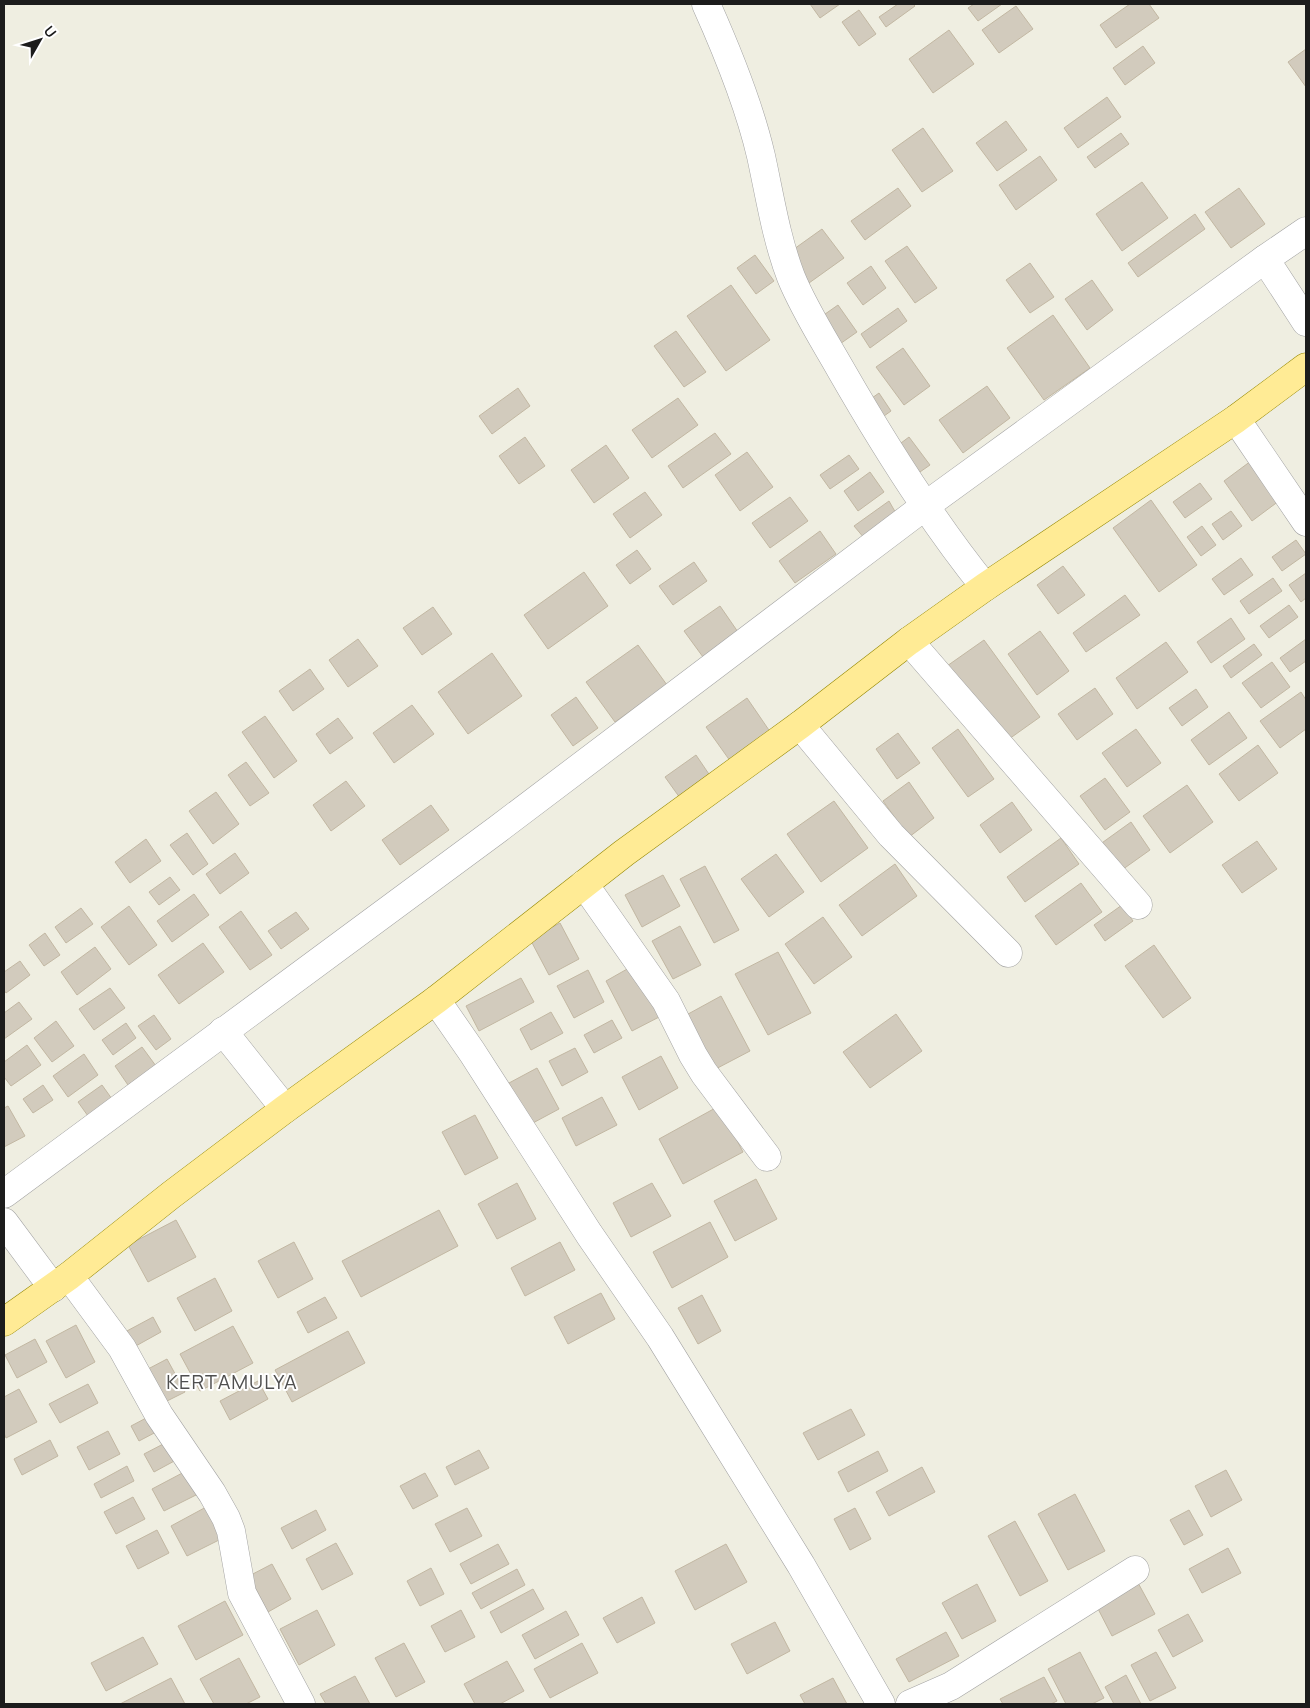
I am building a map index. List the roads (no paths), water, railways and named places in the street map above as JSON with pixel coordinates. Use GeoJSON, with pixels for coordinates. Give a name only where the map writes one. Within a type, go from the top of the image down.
{"type":"FeatureCollection","features":[{"type":"Feature","properties":{"kind":"main road"},"geometry":{"type":"LineString","coordinates":[[4,1322],[61,1282],[171,1195],[285,1110],[436,1000],[624,853],[800,725],[909,642],[980,581],[1236,419],[1306,367]]}},
{"type":"Feature","properties":{"kind":"street"},"geometry":{"type":"LineString","coordinates":[[706,4],[740,85],[761,155],[772,213],[791,276],[802,301],[866,415],[932,516],[980,581]]}},
{"type":"Feature","properties":{"kind":"street"},"geometry":{"type":"LineString","coordinates":[[4,1194],[231,1041],[498,829],[1271,269],[1306,231]]}},
{"type":"Feature","properties":{"kind":"street"},"geometry":{"type":"LineString","coordinates":[[1271,269],[1306,322]]}},
{"type":"Feature","properties":{"kind":"street"},"geometry":{"type":"LineString","coordinates":[[1236,419],[1306,522]]}},
{"type":"Feature","properties":{"kind":"street"},"geometry":{"type":"LineString","coordinates":[[909,642],[1138,905]]}},
{"type":"Feature","properties":{"kind":"street"},"geometry":{"type":"LineString","coordinates":[[800,725],[909,855],[1008,953]]}},
{"type":"Feature","properties":{"kind":"street"},"geometry":{"type":"LineString","coordinates":[[584,884],[666,1001],[704,1073],[767,1157]]}},
{"type":"Feature","properties":{"kind":"street"},"geometry":{"type":"LineString","coordinates":[[436,1000],[477,1060],[588,1234],[660,1337],[801,1565],[881,1704]]}},
{"type":"Feature","properties":{"kind":"street"},"geometry":{"type":"LineString","coordinates":[[231,1041],[285,1110]]}},
{"type":"Feature","properties":{"kind":"street"},"geometry":{"type":"LineString","coordinates":[[4,1222],[36,1264],[61,1282],[122,1348],[159,1415],[212,1493],[231,1531],[242,1592],[302,1704]]}},
{"type":"Feature","properties":{"kind":"street"},"geometry":{"type":"LineString","coordinates":[[910,1704],[951,1686],[1135,1570]]}},
{"type":"Feature","properties":{"kind":"district","name":"KERTAMULYA"},"geometry":{"type":"Point","coordinates":[232,1381]}}]}
